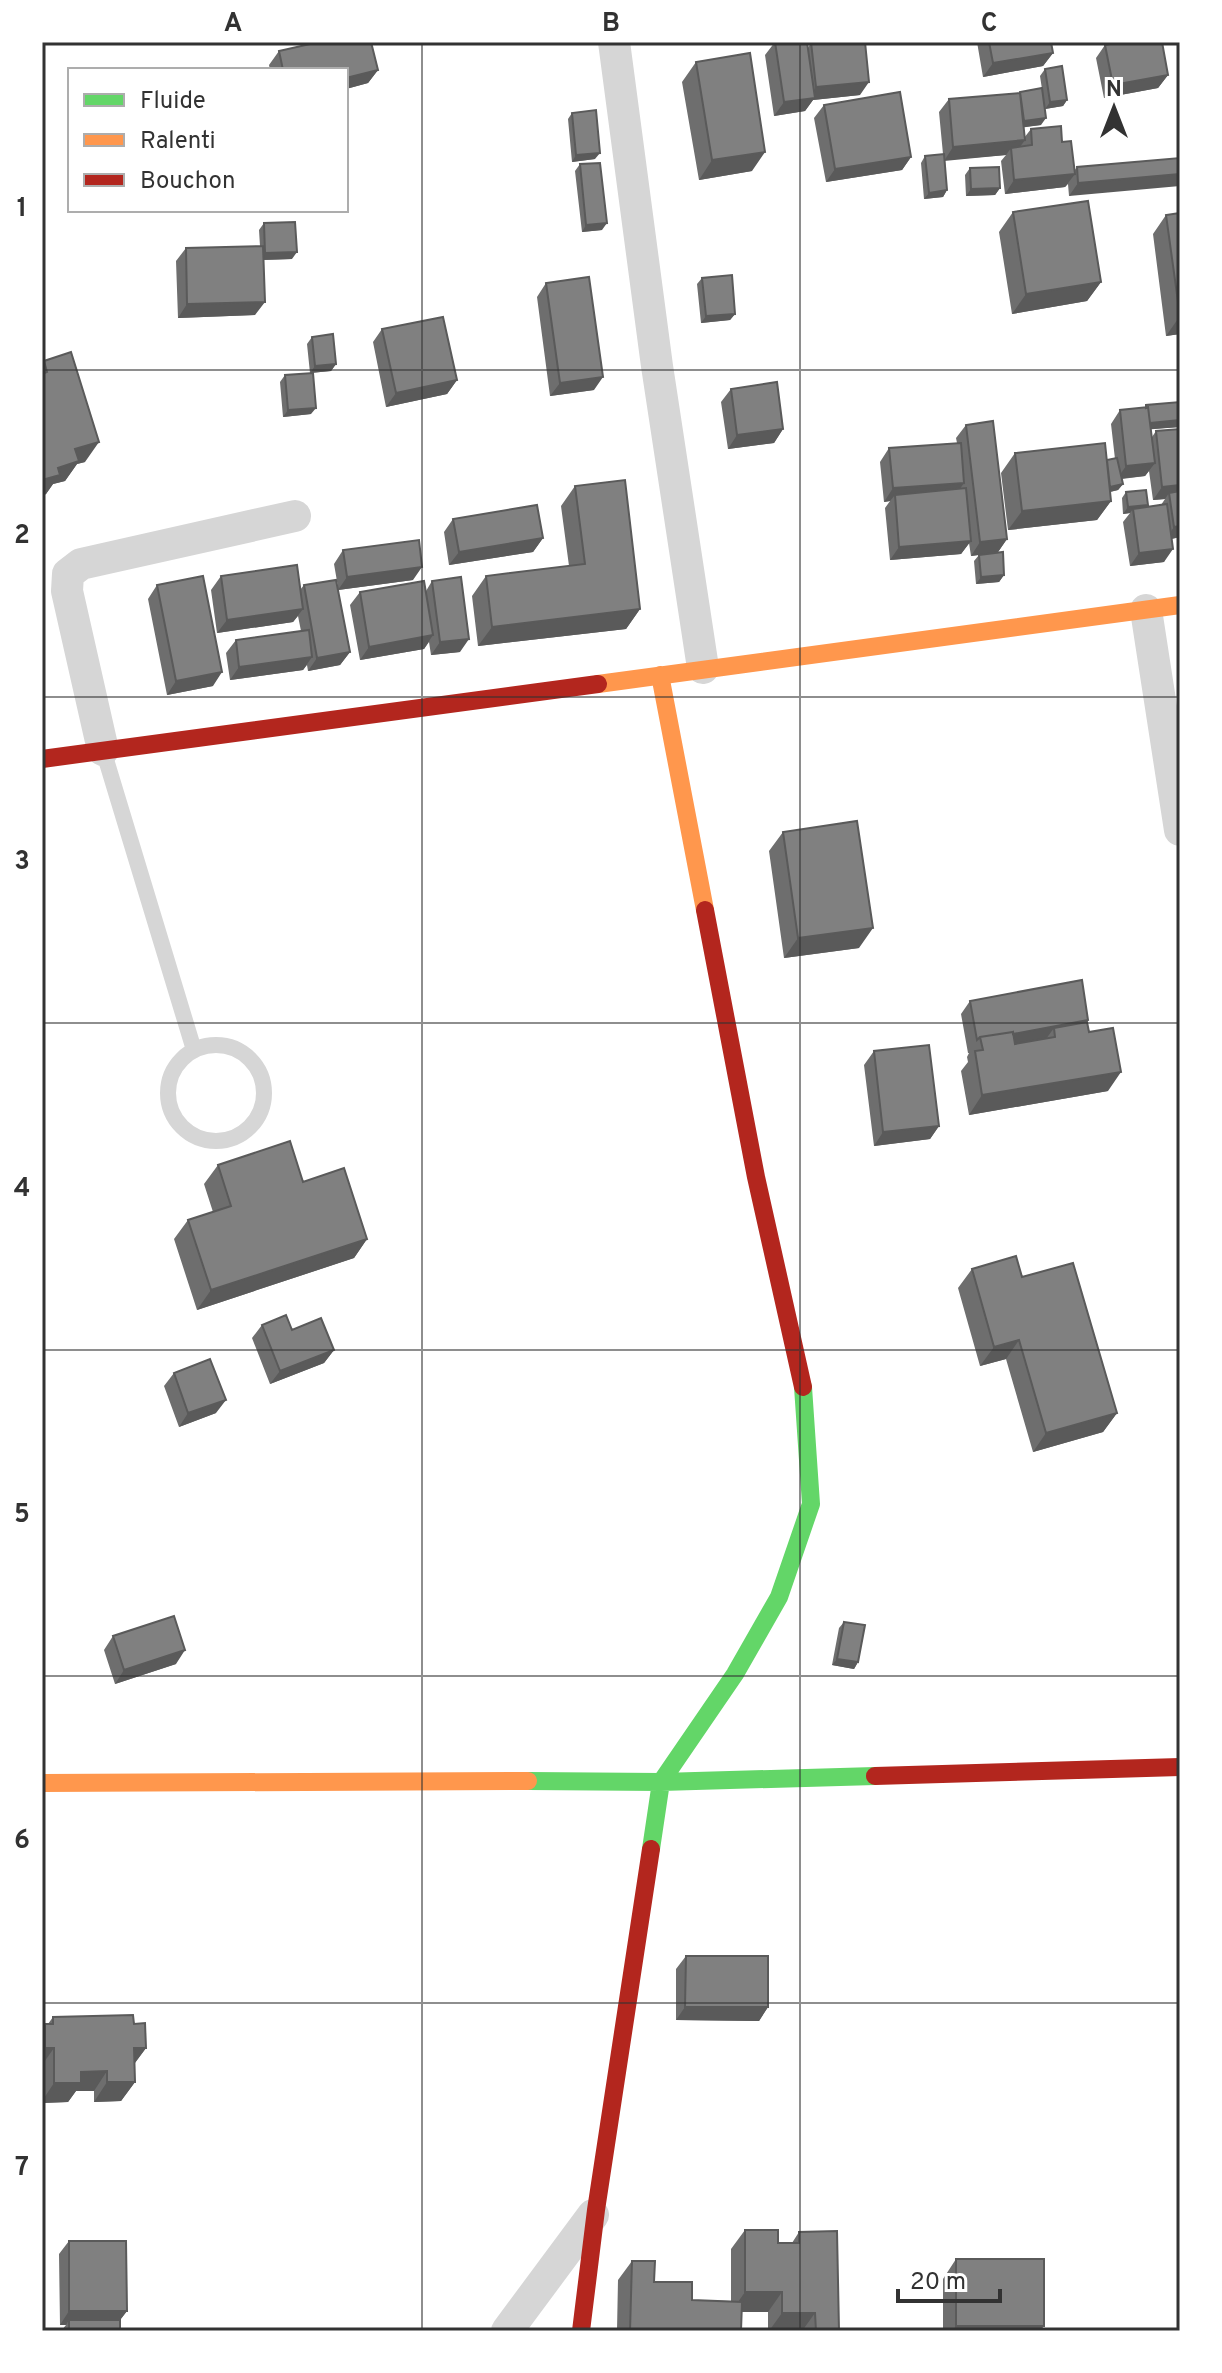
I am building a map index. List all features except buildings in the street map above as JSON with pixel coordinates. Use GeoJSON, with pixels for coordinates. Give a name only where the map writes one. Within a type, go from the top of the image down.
{"type":"FeatureCollection","features":[{"type":"Feature","properties":{"kind":"street"},"geometry":{"type":"LineString","coordinates":[[614,42],[657,366],[703,668]]}},
{"type":"Feature","properties":{"kind":"street"},"geometry":{"type":"LineString","coordinates":[[103,750],[67,591],[68,574],[81,564],[295,516]]}},
{"type":"Feature","properties":{"kind":"street"},"geometry":{"type":"LineString","coordinates":[[42,759],[1180,605]]}},
{"type":"Feature","properties":{"kind":"street"},"geometry":{"type":"LineString","coordinates":[[1146,610],[1180,830]]}},
{"type":"Feature","properties":{"kind":"street"},"geometry":{"type":"LineString","coordinates":[[581,2331],[596,2210],[661,1782],[735,1674],[779,1597],[811,1504],[805,1397],[756,1177],[660,675]]}},
{"type":"Feature","properties":{"kind":"street"},"geometry":{"type":"LineString","coordinates":[[42,1783],[313,1780],[661,1782],[1180,1767]]}},
{"type":"Feature","properties":{"kind":"street"},"geometry":{"type":"LineString","coordinates":[[507,2331],[596,2210]]}},
{"type":"Feature","properties":{"kind":"lane"},"geometry":{"type":"LineString","coordinates":[[103,750],[194,1050]]}},
{"type":"Feature","properties":{"kind":"lane"},"geometry":{"type":"LineString","coordinates":[[210,1045],[227,1046],[255,1064],[263,1087],[260,1111],[251,1126],[238,1135],[221,1140],[205,1139],[189,1133],[177,1122],[169,1098],[171,1074],[181,1060],[194,1050],[210,1045]]}},
{"type":"Feature","properties":{"kind":"traffic: fast"},"geometry":{"type":"LineString","coordinates":[[651,1849],[661,1782],[735,1674],[779,1597],[811,1504],[803,1387]]}},
{"type":"Feature","properties":{"kind":"traffic: fast"},"geometry":{"type":"LineString","coordinates":[[528,1781],[661,1782],[875,1776]]}},
{"type":"Feature","properties":{"kind":"traffic: slow"},"geometry":{"type":"LineString","coordinates":[[598,684],[1180,605]]}},
{"type":"Feature","properties":{"kind":"traffic: slow"},"geometry":{"type":"LineString","coordinates":[[660,675],[705,910]]}},
{"type":"Feature","properties":{"kind":"traffic: slow"},"geometry":{"type":"LineString","coordinates":[[42,1783],[528,1781]]}},
{"type":"Feature","properties":{"kind":"traffic: jam"},"geometry":{"type":"LineString","coordinates":[[42,759],[598,684]]}},
{"type":"Feature","properties":{"kind":"traffic: jam"},"geometry":{"type":"LineString","coordinates":[[705,910],[756,1177],[803,1387]]}},
{"type":"Feature","properties":{"kind":"traffic: jam"},"geometry":{"type":"LineString","coordinates":[[875,1776],[1180,1767]]}},
{"type":"Feature","properties":{"kind":"traffic: jam"},"geometry":{"type":"LineString","coordinates":[[581,2331],[596,2210],[651,1849]]}}]}
